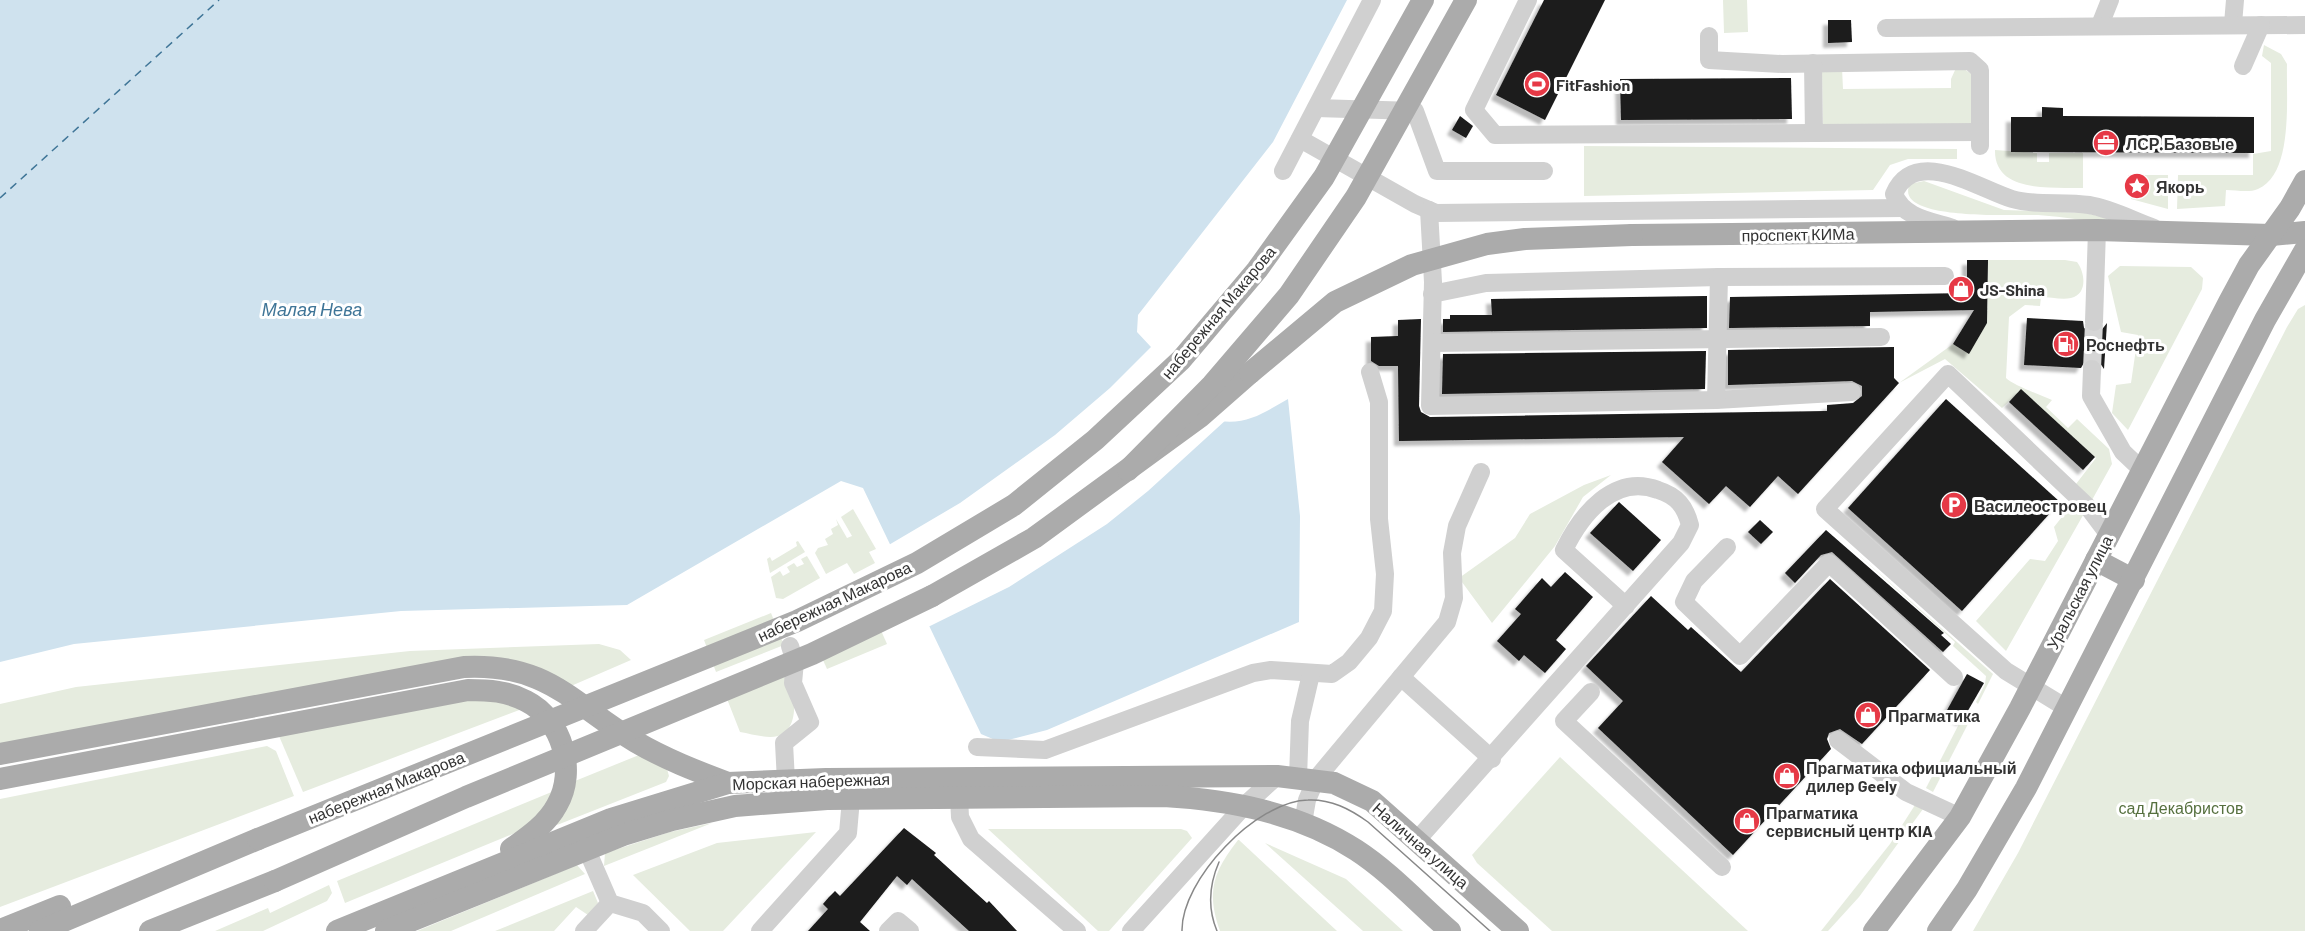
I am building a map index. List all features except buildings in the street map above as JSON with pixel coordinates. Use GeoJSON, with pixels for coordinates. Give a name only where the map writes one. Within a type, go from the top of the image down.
{"type":"FeatureCollection","features":[{"type":"Feature","properties":{"kind":"main road","name":"набережная Макарова"},"geometry":{"type":"LineString","coordinates":[[40,931],[258,839],[797,621],[917,563],[1014,505],[1095,440],[1181,360],[1257,270],[1324,177],[1423,0]]}},
{"type":"Feature","properties":{"kind":"main road"},"geometry":{"type":"LineString","coordinates":[[150,931],[275,881],[527,771],[812,654],[922,601],[1034,538],[1128,470],[1212,385],[1289,295],[1356,197],[1466,0]]}},
{"type":"Feature","properties":{"kind":"main road","name":"Уральская улица"},"geometry":{"type":"LineString","coordinates":[[1874,931],[1960,817],[2030,687],[2239,283],[2305,181]]}},
{"type":"Feature","properties":{"kind":"main road","name":"проспект КИМа"},"geometry":{"type":"LineString","coordinates":[[1128,470],[1201,416],[1335,302],[1392,274],[1440,256],[1487,244],[1525,239],[1632,235],[2097,230],[2271,235],[2305,232]]}},
{"type":"Feature","properties":{"kind":"main road"},"geometry":{"type":"LineString","coordinates":[[1938,931],[1997,840],[2068,709],[2265,320],[2304,254],[2271,235]]}},
{"type":"Feature","properties":{"kind":"main road"},"geometry":{"type":"LineString","coordinates":[[2096,560],[2134,580]]}},
{"type":"Feature","properties":{"kind":"main road"},"geometry":{"type":"LineString","coordinates":[[0,754],[464,667],[492,666],[520,671],[548,681],[642,745],[686,767],[728,783]]}},
{"type":"Feature","properties":{"kind":"main road"},"geometry":{"type":"LineString","coordinates":[[0,779],[456,693],[490,690],[509,694],[541,710],[556,733],[567,762],[566,783],[557,805],[534,833],[478,873]]}},
{"type":"Feature","properties":{"kind":"main road","name":"Морская набережная"},"geometry":{"type":"LineString","coordinates":[[337,931],[611,819],[728,783],[1297,777]]}},
{"type":"Feature","properties":{"kind":"main road","name":"Наличная улица"},"geometry":{"type":"LineString","coordinates":[[1297,777],[1350,789],[1372,801],[1518,931]]}},
{"type":"Feature","properties":{"kind":"main road","name":"Морская набережная"},"geometry":{"type":"LineString","coordinates":[[386,931],[587,850],[672,820],[735,806],[851,799],[1164,796],[1205,798],[1245,805]]}},
{"type":"Feature","properties":{"kind":"main road"},"geometry":{"type":"LineString","coordinates":[[1245,805],[1303,823],[1356,851],[1450,931]]}},
{"type":"Feature","properties":{"kind":"main road"},"geometry":{"type":"LineString","coordinates":[[0,930],[113,885],[148,886]]}},
{"type":"Feature","properties":{"kind":"street"},"geometry":{"type":"LineString","coordinates":[[1283,171],[1372,0]]}},
{"type":"Feature","properties":{"kind":"street"},"geometry":{"type":"LineString","coordinates":[[1528,0],[1474,110],[1495,135],[1814,133],[1980,139],[1980,70],[1970,62],[1782,64],[1709,60],[1709,36]]}},
{"type":"Feature","properties":{"kind":"street"},"geometry":{"type":"LineString","coordinates":[[2100,25],[2110,0]]}},
{"type":"Feature","properties":{"kind":"street"},"geometry":{"type":"LineString","coordinates":[[2233,24],[2235,0]]}},
{"type":"Feature","properties":{"kind":"street"},"geometry":{"type":"LineString","coordinates":[[2243,66],[2261,25]]}},
{"type":"Feature","properties":{"kind":"street"},"geometry":{"type":"LineString","coordinates":[[1886,28],[2305,25]]}},
{"type":"Feature","properties":{"kind":"street"},"geometry":{"type":"LineString","coordinates":[[1813,63],[1814,133]]}},
{"type":"Feature","properties":{"kind":"street"},"geometry":{"type":"LineString","coordinates":[[1316,108],[1415,111],[1437,171],[1544,171]]}},
{"type":"Feature","properties":{"kind":"street"},"geometry":{"type":"LineString","coordinates":[[1300,139],[1429,210],[1446,213],[1903,208]]}},
{"type":"Feature","properties":{"kind":"street","name":"проспект КИМа"},"geometry":{"type":"LineString","coordinates":[[1965,232],[1909,213],[1894,194],[1899,184],[1910,175],[1935,172],[1959,178],[2013,199],[2090,197],[2114,212],[2164,231]]}},
{"type":"Feature","properties":{"kind":"street"},"geometry":{"type":"LineString","coordinates":[[1429,210],[1432,294],[1430,406],[1716,400],[1852,392]]}},
{"type":"Feature","properties":{"kind":"street"},"geometry":{"type":"LineString","coordinates":[[2094,322],[2097,230]]}},
{"type":"Feature","properties":{"kind":"street"},"geometry":{"type":"LineString","coordinates":[[1432,294],[1486,283],[1719,277],[1946,276]]}},
{"type":"Feature","properties":{"kind":"street"},"geometry":{"type":"LineString","coordinates":[[1716,400],[1719,277]]}},
{"type":"Feature","properties":{"kind":"street"},"geometry":{"type":"LineString","coordinates":[[1432,343],[1881,337]]}},
{"type":"Feature","properties":{"kind":"street"},"geometry":{"type":"LineString","coordinates":[[2092,369],[2091,396],[2123,452],[2142,470]]}},
{"type":"Feature","properties":{"kind":"street"},"geometry":{"type":"LineString","coordinates":[[977,747],[1045,750],[1253,674],[1271,670],[1332,674],[1349,662],[1369,638],[1383,611],[1385,574],[1379,519],[1379,402],[1370,372]]}},
{"type":"Feature","properties":{"kind":"street"},"geometry":{"type":"LineString","coordinates":[[2068,709],[2006,671],[1825,509],[1948,374],[2088,507],[2109,535]]}},
{"type":"Feature","properties":{"kind":"street"},"geometry":{"type":"LineString","coordinates":[[1131,931],[1245,805],[1297,777],[1401,677],[1447,622],[1454,598],[1452,553],[1457,526],[1481,472]]}},
{"type":"Feature","properties":{"kind":"street"},"geometry":{"type":"LineString","coordinates":[[1418,840],[1492,759],[1626,606],[1681,543],[1690,525],[1685,507],[1672,495],[1653,488],[1632,485],[1614,490],[1598,502],[1574,530],[1564,550],[1626,606]]}},
{"type":"Feature","properties":{"kind":"street"},"geometry":{"type":"LineString","coordinates":[[1727,547],[1694,581],[1684,602],[1740,656],[1829,563],[1954,677]]}},
{"type":"Feature","properties":{"kind":"street"},"geometry":{"type":"LineString","coordinates":[[786,781],[784,743],[810,722],[793,683],[795,658],[790,646]]}},
{"type":"Feature","properties":{"kind":"street"},"geometry":{"type":"LineString","coordinates":[[1303,823],[1307,800],[1297,777],[1300,721],[1311,674]]}},
{"type":"Feature","properties":{"kind":"street"},"geometry":{"type":"LineString","coordinates":[[1401,677],[1492,759]]}},
{"type":"Feature","properties":{"kind":"street"},"geometry":{"type":"LineString","coordinates":[[1591,692],[1564,721],[1722,867]]}},
{"type":"Feature","properties":{"kind":"street"},"geometry":{"type":"LineString","coordinates":[[1838,740],[1906,792],[1960,817]]}},
{"type":"Feature","properties":{"kind":"street"},"geometry":{"type":"LineString","coordinates":[[959,797],[960,817],[971,839],[1076,931]]}},
{"type":"Feature","properties":{"kind":"street"},"geometry":{"type":"LineString","coordinates":[[760,931],[848,833],[851,799]]}},
{"type":"Feature","properties":{"kind":"street"},"geometry":{"type":"LineString","coordinates":[[587,850],[610,903],[642,913],[661,931]]}},
{"type":"Feature","properties":{"kind":"street"},"geometry":{"type":"LineString","coordinates":[[584,931],[610,903]]}},
{"type":"Feature","properties":{"kind":"street"},"geometry":{"type":"LineString","coordinates":[[888,931],[898,921],[910,931]]}},
{"type":"Feature","properties":{"kind":"green space"},"geometry":{"type":"Polygon","coordinates":[[[1723,0],[1747,0],[1748,32],[1724,33],[1723,0]]]}},
{"type":"Feature","properties":{"kind":"green space"},"geometry":{"type":"Polygon","coordinates":[[[2264,45],[2281,54],[2287,64],[2286,133],[2278,168],[2270,181],[2258,189],[2226,190],[2225,206],[2177,209],[2178,175],[2253,175],[2253,154],[2271,151],[2271,63],[2262,56],[2264,45]]]}},
{"type":"Feature","properties":{"kind":"green space"},"geometry":{"type":"Polygon","coordinates":[[[1842,68],[1843,89],[1951,88],[1951,79],[1956,68],[1964,69],[1973,75],[1979,129],[1823,127],[1822,71],[1842,68]]]}},
{"type":"Feature","properties":{"kind":"green space"},"geometry":{"type":"Polygon","coordinates":[[[1584,146],[1957,149],[1957,159],[1908,159],[1890,165],[1873,190],[1584,196],[1584,146]]]}},
{"type":"Feature","properties":{"kind":"green space"},"geometry":{"type":"Polygon","coordinates":[[[1995,150],[2037,153],[2037,162],[2049,162],[2049,153],[2083,153],[2083,188],[2042,187],[2014,181],[2004,174],[1997,164],[1995,150]]]}},
{"type":"Feature","properties":{"kind":"green space"},"geometry":{"type":"Polygon","coordinates":[[[2131,175],[2168,175],[2168,209],[2131,199],[2131,175]]]}},
{"type":"Feature","properties":{"kind":"green space"},"geometry":{"type":"Polygon","coordinates":[[[1924,181],[2004,210],[2085,213],[2116,220],[2116,224],[2038,215],[1984,215],[1937,210],[1919,205],[1909,196],[1910,184],[1924,181]]]}},
{"type":"Feature","properties":{"kind":"green space"},"geometry":{"type":"Polygon","coordinates":[[[1988,260],[2065,260],[2077,262],[2080,266],[2083,282],[2076,296],[2064,299],[2041,297],[2040,306],[2025,305],[2009,317],[2006,378],[2020,387],[2052,400],[2046,407],[2068,428],[2077,419],[2109,449],[2112,464],[2092,500],[2076,484],[2096,458],[2021,390],[2002,408],[1945,359],[1899,383],[1953,344],[1969,353],[1987,322],[1988,260]]]}},
{"type":"Feature","properties":{"kind":"green space"},"geometry":{"type":"Polygon","coordinates":[[[2120,266],[2191,267],[2203,278],[2202,289],[2128,430],[2112,413],[2116,385],[2131,383],[2138,335],[2121,332],[2108,276],[2120,266]]]}},
{"type":"Feature","properties":{"kind":"green space","name":"сад Декабристов"},"geometry":{"type":"Polygon","coordinates":[[[2305,305],[2305,931],[1973,931],[2018,853],[2287,327],[2298,309],[2305,305]]]}},
{"type":"Feature","properties":{"kind":"green space"},"geometry":{"type":"Polygon","coordinates":[[[1611,475],[1583,497],[1555,546],[1492,623],[1459,578],[1515,538],[1530,514],[1584,485],[1611,475]]]}},
{"type":"Feature","properties":{"kind":"green space"},"geometry":{"type":"Polygon","coordinates":[[[2073,503],[2086,510],[2006,651],[1976,621],[2030,559],[2045,561],[2058,541],[2054,527],[2073,503]]]}},
{"type":"Feature","properties":{"kind":"green space"},"geometry":{"type":"Polygon","coordinates":[[[853,509],[876,549],[869,552],[875,563],[854,574],[847,563],[826,574],[815,553],[818,548],[828,545],[825,539],[833,534],[831,529],[838,525],[836,519],[847,538],[852,536],[841,517],[853,509]]]}},
{"type":"Feature","properties":{"kind":"green space"},"geometry":{"type":"Polygon","coordinates":[[[798,541],[805,552],[770,573],[767,559],[770,557],[772,561],[797,546],[798,541]]]}},
{"type":"Feature","properties":{"kind":"green space"},"geometry":{"type":"Polygon","coordinates":[[[1844,542],[1993,674],[1978,704],[1976,702],[1985,684],[1986,676],[1953,646],[1955,642],[1844,542]]]}},
{"type":"Feature","properties":{"kind":"green space"},"geometry":{"type":"Polygon","coordinates":[[[807,556],[820,578],[783,599],[776,598],[771,577],[780,571],[783,576],[790,572],[787,567],[794,563],[797,567],[804,564],[801,559],[807,556]]]}},
{"type":"Feature","properties":{"kind":"green space"},"geometry":{"type":"Polygon","coordinates":[[[771,613],[784,645],[716,672],[704,640],[771,613]]]}},
{"type":"Feature","properties":{"kind":"green space"},"geometry":{"type":"Polygon","coordinates":[[[875,617],[887,644],[827,669],[815,642],[875,617]]]}},
{"type":"Feature","properties":{"kind":"green space"},"geometry":{"type":"Polygon","coordinates":[[[599,644],[620,650],[631,660],[571,686],[523,664],[0,744],[0,704],[76,687],[410,651],[599,644]]]}},
{"type":"Feature","properties":{"kind":"green space"},"geometry":{"type":"Polygon","coordinates":[[[787,653],[793,687],[794,712],[787,731],[774,737],[740,732],[720,681],[787,653]]]}},
{"type":"Feature","properties":{"kind":"green space"},"geometry":{"type":"Polygon","coordinates":[[[489,698],[522,709],[303,792],[279,736],[469,699],[489,698]]]}},
{"type":"Feature","properties":{"kind":"green space"},"geometry":{"type":"Polygon","coordinates":[[[1966,717],[1970,720],[1933,792],[1926,788],[1959,724],[1966,717]]]}},
{"type":"Feature","properties":{"kind":"green space"},"geometry":{"type":"Polygon","coordinates":[[[267,746],[276,751],[294,796],[0,907],[0,799],[267,746]]]}},
{"type":"Feature","properties":{"kind":"green space"},"geometry":{"type":"Polygon","coordinates":[[[639,755],[667,769],[669,776],[666,782],[557,825],[575,781],[639,755]]]}},
{"type":"Feature","properties":{"kind":"green space"},"geometry":{"type":"Polygon","coordinates":[[[1560,757],[1748,931],[1552,931],[1477,863],[1472,855],[1560,757]]]}},
{"type":"Feature","properties":{"kind":"green space"},"geometry":{"type":"Polygon","coordinates":[[[554,791],[545,807],[520,831],[345,903],[337,881],[554,791]]]}},
{"type":"Feature","properties":{"kind":"green space"},"geometry":{"type":"Polygon","coordinates":[[[1915,805],[1923,809],[1859,897],[1828,931],[1821,931],[1890,844],[1915,805]]]}},
{"type":"Feature","properties":{"kind":"green space"},"geometry":{"type":"Polygon","coordinates":[[[712,823],[604,866],[605,853],[670,832],[712,823]]]}},
{"type":"Feature","properties":{"kind":"green space"},"geometry":{"type":"Polygon","coordinates":[[[988,829],[1181,829],[1187,831],[1192,838],[1109,931],[1098,931],[988,829]]]}},
{"type":"Feature","properties":{"kind":"green space"},"geometry":{"type":"Polygon","coordinates":[[[816,832],[723,931],[690,931],[633,875],[717,843],[816,832]]]}},
{"type":"Feature","properties":{"kind":"green space"},"geometry":{"type":"Polygon","coordinates":[[[1238,840],[1337,931],[1220,931],[1213,905],[1214,883],[1229,851],[1238,840]]]}},
{"type":"Feature","properties":{"kind":"green space"},"geometry":{"type":"Polygon","coordinates":[[[1265,843],[1346,879],[1403,931],[1363,931],[1265,843]]]}},
{"type":"Feature","properties":{"kind":"green space"},"geometry":{"type":"Polygon","coordinates":[[[577,865],[585,874],[451,931],[417,931],[577,865]]]}},
{"type":"Feature","properties":{"kind":"green space"},"geometry":{"type":"Polygon","coordinates":[[[329,885],[332,893],[327,901],[263,931],[215,931],[268,908],[270,913],[329,885]]]}},
{"type":"Feature","properties":{"kind":"green space"},"geometry":{"type":"Polygon","coordinates":[[[593,891],[598,903],[588,915],[576,907],[554,931],[495,931],[593,891]]]}},
{"type":"Feature","properties":{"kind":"water","name":"Малая Нева"},"geometry":{"type":"Polygon","coordinates":[[[0,0],[1347,0],[1273,142],[1138,315],[1137,332],[1220,421],[1247,419],[1288,399],[1300,516],[1299,622],[1047,730],[1000,742],[981,734],[863,488],[841,481],[627,605],[401,611],[74,644],[0,662],[0,0]]]}},
{"type":"Feature","properties":{"kind":"pier"},"geometry":{"type":"Polygon","coordinates":[[[1153,345],[1221,418],[1227,419],[1148,491],[1107,524],[1009,587],[926,628],[887,546],[960,503],[1055,435],[1110,388],[1153,345]]]}},
{"type":"Feature","properties":{"kind":"ferry route"},"geometry":{"type":"LineString","coordinates":[[0,198],[219,0]]}},
{"type":"Feature","properties":{"kind":"tunnel"},"geometry":{"type":"LineString","coordinates":[[2092,369],[2094,322]]}},
{"type":"Feature","properties":{"kind":"tram line"},"geometry":{"type":"LineString","coordinates":[[1182,931],[1185,911],[1194,889],[1208,867],[1225,847],[1245,828],[1266,814],[1288,804],[1308,800],[1325,801],[1340,806],[1368,822],[1490,931]]}},
{"type":"Feature","properties":{"kind":"tram line"},"geometry":{"type":"LineString","coordinates":[[1217,931],[1212,913],[1211,896],[1213,879],[1219,862]]}},
{"type":"Feature","properties":{"kind":"place","name":"FitFashion"},"geometry":{"type":"Point","coordinates":[1537,84]}},
{"type":"Feature","properties":{"kind":"place","name":"ЛСР.Базовые"},"geometry":{"type":"Point","coordinates":[2106,143]}},
{"type":"Feature","properties":{"kind":"place","name":"Якорь"},"geometry":{"type":"Point","coordinates":[2137,186]}},
{"type":"Feature","properties":{"kind":"place","name":"JS-Shina"},"geometry":{"type":"Point","coordinates":[1961,289]}},
{"type":"Feature","properties":{"kind":"place","name":"Роснефть"},"geometry":{"type":"Point","coordinates":[2066,344]}},
{"type":"Feature","properties":{"kind":"place","name":"Василеостровец"},"geometry":{"type":"Point","coordinates":[1954,505]}},
{"type":"Feature","properties":{"kind":"place","name":"Прагматика"},"geometry":{"type":"Point","coordinates":[1868,715]}},
{"type":"Feature","properties":{"kind":"place","name":"Прагматика официальный дилер Geely"},"geometry":{"type":"Point","coordinates":[1787,776]}},
{"type":"Feature","properties":{"kind":"place","name":"Прагматика сервисный центр KIA"},"geometry":{"type":"Point","coordinates":[1747,821]}}]}
